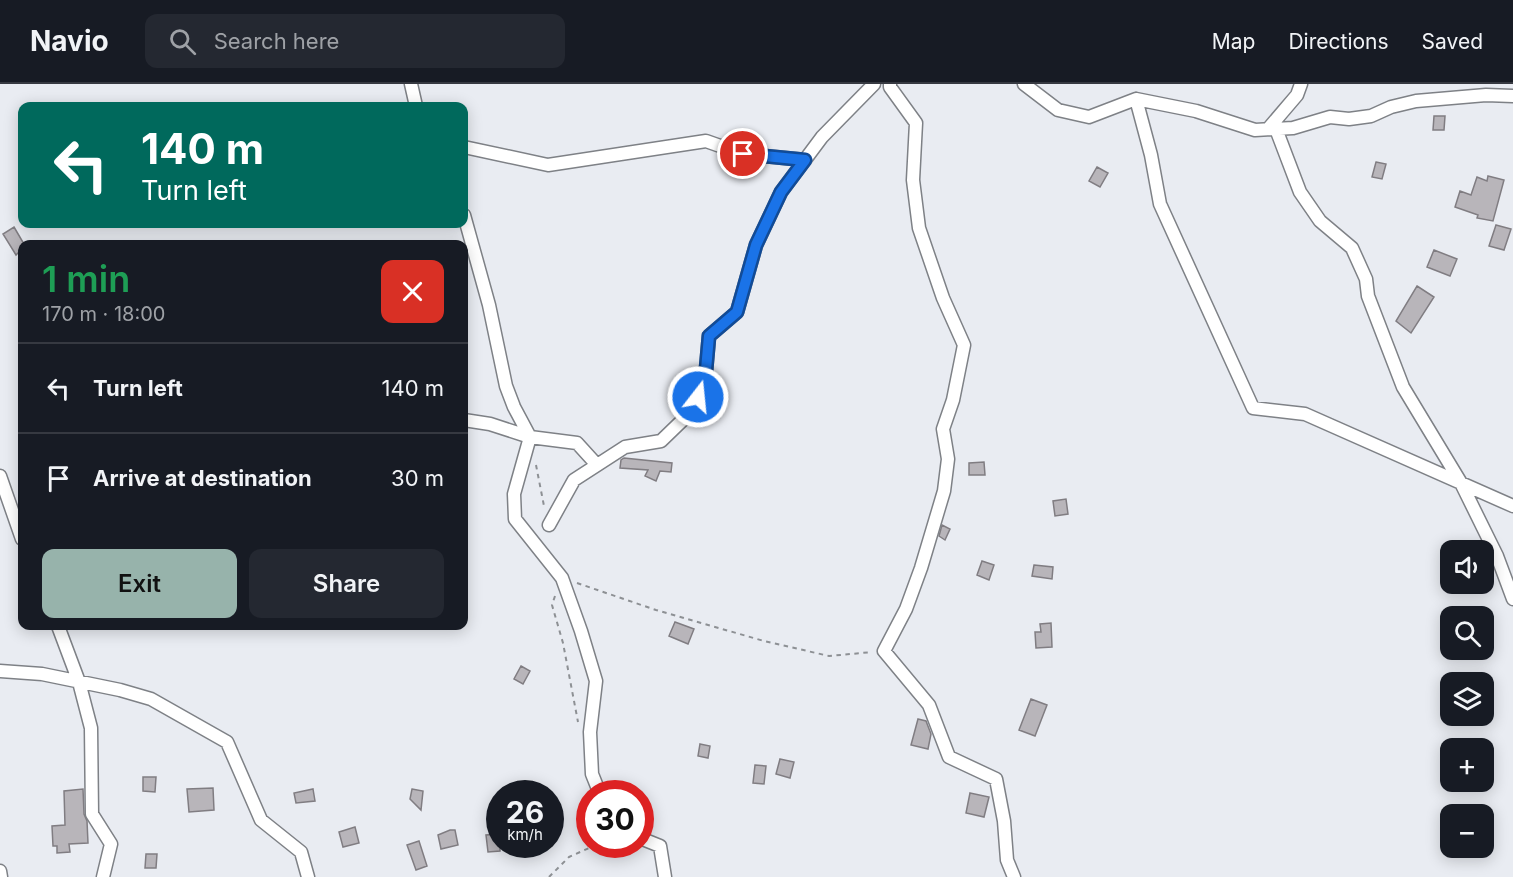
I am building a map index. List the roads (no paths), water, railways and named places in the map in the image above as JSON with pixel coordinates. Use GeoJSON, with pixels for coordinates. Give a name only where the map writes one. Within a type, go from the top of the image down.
{"type":"FeatureCollection","features":[{"type":"Feature","properties":{"kind":"street"},"geometry":{"type":"LineString","coordinates":[[411,84],[415,102]]}},
{"type":"Feature","properties":{"kind":"street"},"geometry":{"type":"LineString","coordinates":[[549,525],[574,480],[625,447],[661,441],[691,412],[705,381],[709,336],[737,312],[756,245],[781,192],[822,137],[874,84]]}},
{"type":"Feature","properties":{"kind":"street"},"geometry":{"type":"LineString","coordinates":[[890,84],[916,123],[913,180],[919,228],[943,298],[964,345],[953,400],[943,429],[948,459],[944,491],[906,609],[884,651],[929,705],[950,757],[996,779],[1004,821],[1007,860],[1014,877]]}},
{"type":"Feature","properties":{"kind":"street"},"geometry":{"type":"LineString","coordinates":[[1024,84],[1058,110],[1089,117],[1136,99],[1196,111],[1256,130],[1293,128],[1330,117],[1349,119],[1371,116],[1391,107],[1416,101],[1486,95],[1513,96]]}},
{"type":"Feature","properties":{"kind":"street"},"geometry":{"type":"LineString","coordinates":[[1272,129],[1297,94],[1301,84]]}},
{"type":"Feature","properties":{"kind":"street"},"geometry":{"type":"LineString","coordinates":[[1136,99],[1151,155],[1160,204],[1254,408],[1305,414],[1513,506]]}},
{"type":"Feature","properties":{"kind":"street"},"geometry":{"type":"LineString","coordinates":[[1272,129],[1300,192],[1320,221],[1352,248],[1366,279],[1368,296],[1403,387],[1461,483],[1497,556],[1513,599]]}},
{"type":"Feature","properties":{"kind":"street"},"geometry":{"type":"LineString","coordinates":[[468,148],[548,165],[706,141],[743,154],[805,160]]}},
{"type":"Feature","properties":{"kind":"street"},"geometry":{"type":"LineString","coordinates":[[468,228],[489,305],[506,386],[530,437],[514,494],[515,519],[562,578],[596,681],[590,732],[592,774],[594,780]]}},
{"type":"Feature","properties":{"kind":"street"},"geometry":{"type":"LineString","coordinates":[[468,421],[490,424],[530,437],[577,443],[597,465]]}},
{"type":"Feature","properties":{"kind":"street"},"geometry":{"type":"LineString","coordinates":[[0,476],[18,527]]}},
{"type":"Feature","properties":{"kind":"street"},"geometry":{"type":"LineString","coordinates":[[60,630],[79,682],[91,728],[92,814],[111,844],[102,877]]}},
{"type":"Feature","properties":{"kind":"street"},"geometry":{"type":"LineString","coordinates":[[0,671],[42,674],[120,690],[151,699],[227,742],[261,820],[301,852],[308,877]]}},
{"type":"Feature","properties":{"kind":"street"},"geometry":{"type":"LineString","coordinates":[[654,844],[660,846],[665,877]]}},
{"type":"Feature","properties":{"kind":"street"},"geometry":{"type":"LineString","coordinates":[[0,871],[1,877]]}}]}
